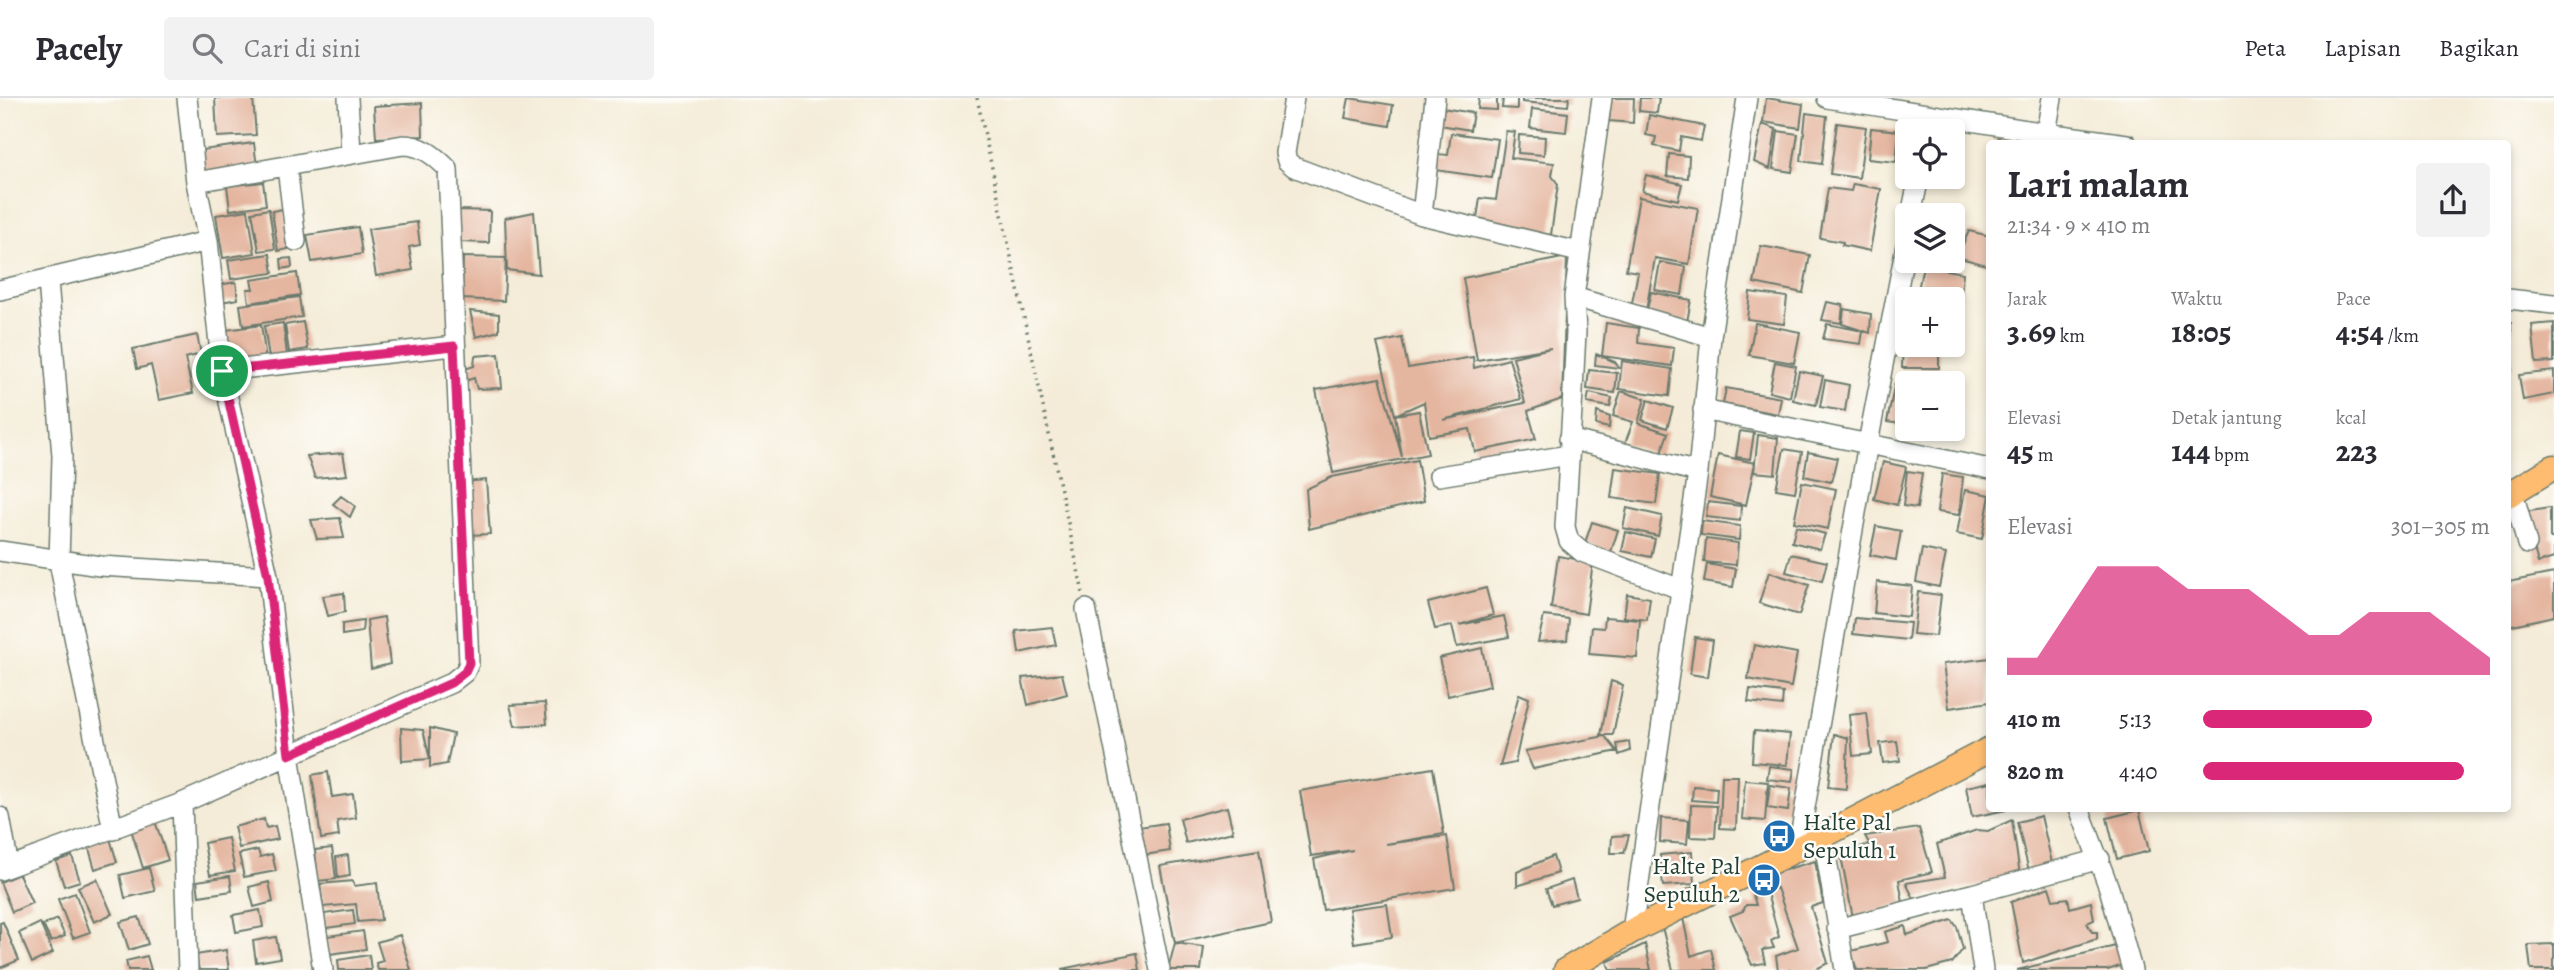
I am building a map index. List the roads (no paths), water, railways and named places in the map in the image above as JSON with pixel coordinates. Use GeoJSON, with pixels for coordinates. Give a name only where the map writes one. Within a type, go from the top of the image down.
{"type":"FeatureCollection","features":[{"type":"Feature","properties":{"kind":"main road"},"geometry":{"type":"LineString","coordinates":[[2511,493],[2554,467]]}},
{"type":"Feature","properties":{"kind":"main road"},"geometry":{"type":"LineString","coordinates":[[1566,970],[1632,931],[1986,751]]}},
{"type":"Feature","properties":{"kind":"street"},"geometry":{"type":"LineString","coordinates":[[187,98],[196,182],[208,241],[222,371],[268,576],[289,755],[323,970]]}},
{"type":"Feature","properties":{"kind":"street"},"geometry":{"type":"LineString","coordinates":[[348,98],[351,153]]}},
{"type":"Feature","properties":{"kind":"street"},"geometry":{"type":"LineString","coordinates":[[1294,98],[1285,153],[1287,161],[1294,167],[1422,215],[1579,252]]}},
{"type":"Feature","properties":{"kind":"street"},"geometry":{"type":"LineString","coordinates":[[1422,215],[1435,98]]}},
{"type":"Feature","properties":{"kind":"street"},"geometry":{"type":"LineString","coordinates":[[1602,98],[1574,298],[1576,332],[1564,518],[1569,541],[1582,552],[1680,589]]}},
{"type":"Feature","properties":{"kind":"street"},"geometry":{"type":"LineString","coordinates":[[1632,931],[1698,472],[1711,337],[1746,98]]}},
{"type":"Feature","properties":{"kind":"street"},"geometry":{"type":"LineString","coordinates":[[1827,98],[1913,119]]}},
{"type":"Feature","properties":{"kind":"street"},"geometry":{"type":"LineString","coordinates":[[2046,133],[2052,98]]}},
{"type":"Feature","properties":{"kind":"street"},"geometry":{"type":"LineString","coordinates":[[1965,126],[2098,140]]}},
{"type":"Feature","properties":{"kind":"street"},"geometry":{"type":"LineString","coordinates":[[0,817],[5,868],[182,803],[451,683],[465,672],[469,663],[448,169],[437,158],[414,145],[351,153],[196,182]]}},
{"type":"Feature","properties":{"kind":"street"},"geometry":{"type":"LineString","coordinates":[[287,167],[296,241]]}},
{"type":"Feature","properties":{"kind":"street"},"geometry":{"type":"LineString","coordinates":[[0,290],[208,241]]}},
{"type":"Feature","properties":{"kind":"street"},"geometry":{"type":"LineString","coordinates":[[1798,848],[1868,443],[1901,273]]}},
{"type":"Feature","properties":{"kind":"street"},"geometry":{"type":"LineString","coordinates":[[48,280],[62,456],[59,562],[113,830]]}},
{"type":"Feature","properties":{"kind":"street"},"geometry":{"type":"LineString","coordinates":[[1574,298],[1711,337]]}},
{"type":"Feature","properties":{"kind":"street"},"geometry":{"type":"LineString","coordinates":[[2511,299],[2554,304]]}},
{"type":"Feature","properties":{"kind":"street"},"geometry":{"type":"LineString","coordinates":[[222,371],[454,346]]}},
{"type":"Feature","properties":{"kind":"street"},"geometry":{"type":"LineString","coordinates":[[1703,411],[1986,468]]}},
{"type":"Feature","properties":{"kind":"street"},"geometry":{"type":"LineString","coordinates":[[1439,476],[1569,447],[1698,472]]}},
{"type":"Feature","properties":{"kind":"street"},"geometry":{"type":"LineString","coordinates":[[2511,497],[2527,544]]}},
{"type":"Feature","properties":{"kind":"street"},"geometry":{"type":"LineString","coordinates":[[0,551],[59,562],[100,566],[268,576]]}},
{"type":"Feature","properties":{"kind":"street"},"geometry":{"type":"LineString","coordinates":[[1086,609],[1160,970]]}},
{"type":"Feature","properties":{"kind":"street"},"geometry":{"type":"LineString","coordinates":[[182,803],[187,970]]}},
{"type":"Feature","properties":{"kind":"street"},"geometry":{"type":"LineString","coordinates":[[2081,812],[2100,859],[2132,970]]}},
{"type":"Feature","properties":{"kind":"street"},"geometry":{"type":"LineString","coordinates":[[1823,836],[1845,970]]}},
{"type":"Feature","properties":{"kind":"street"},"geometry":{"type":"LineString","coordinates":[[1837,929],[2100,859]]}},
{"type":"Feature","properties":{"kind":"street"},"geometry":{"type":"LineString","coordinates":[[1972,894],[1983,970]]}},
{"type":"Feature","properties":{"kind":"place","name":"Halte Pal Sepuluh 1"},"geometry":{"type":"Point","coordinates":[1779,836]}},
{"type":"Feature","properties":{"kind":"place","name":"Halte Pal Sepuluh 2"},"geometry":{"type":"Point","coordinates":[1764,880]}}]}
